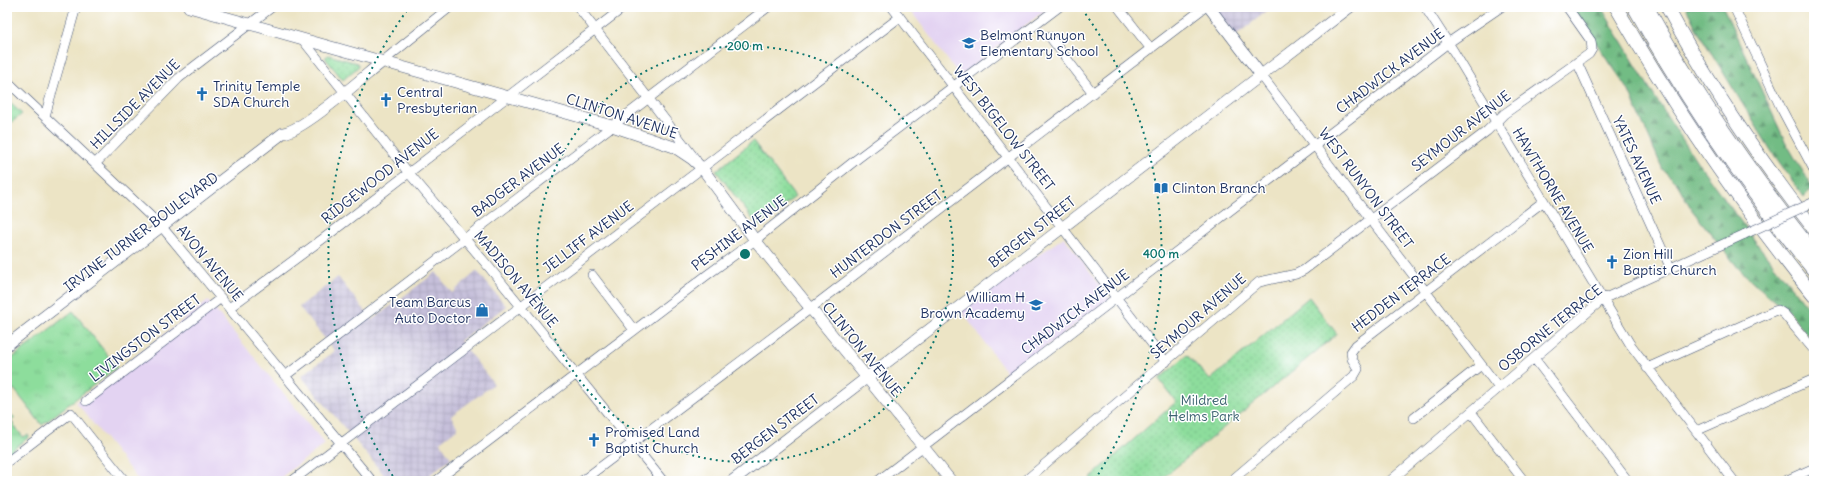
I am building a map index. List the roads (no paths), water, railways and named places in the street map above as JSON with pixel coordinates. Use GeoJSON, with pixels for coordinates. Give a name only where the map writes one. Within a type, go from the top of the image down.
{"type":"FeatureCollection","features":[{"type":"Feature","properties":{"kind":"highway"},"geometry":{"type":"LineString","coordinates":[[1616,7],[1698,140],[1752,217],[1814,296]]}},
{"type":"Feature","properties":{"kind":"highway"},"geometry":{"type":"LineString","coordinates":[[1634,7],[1676,78],[1718,142],[1778,226],[1814,271]]}},
{"type":"Feature","properties":{"kind":"highway"},"geometry":{"type":"LineString","coordinates":[[1647,7],[1684,70],[1729,139],[1774,202],[1814,253]]}},
{"type":"Feature","properties":{"kind":"highway"},"geometry":{"type":"LineString","coordinates":[[1667,7],[1688,46],[1726,107],[1814,229]]}},
{"type":"Feature","properties":{"kind":"main road","name":"CLINTON AVENUE"},"geometry":{"type":"LineString","coordinates":[[189,7],[612,126],[674,146],[702,168],[755,240],[951,481]]}},
{"type":"Feature","properties":{"kind":"main road","name":"WEST RUNYON STREET"},"geometry":{"type":"LineString","coordinates":[[1209,7],[1261,76]]}},
{"type":"Feature","properties":{"kind":"main road","name":"BERGEN STREET"},"geometry":{"type":"LineString","coordinates":[[732,481],[1350,7]]}},
{"type":"Feature","properties":{"kind":"main road","name":"IRVINE TURNER BOULEVARD"},"geometry":{"type":"LineString","coordinates":[[7,345],[288,138],[290,132],[382,62]]}},
{"type":"Feature","properties":{"kind":"main road","name":"IRVINE TURNER BOULEVARD"},"geometry":{"type":"LineString","coordinates":[[7,354],[164,229]]}},
{"type":"Feature","properties":{"kind":"street"},"geometry":{"type":"LineString","coordinates":[[45,116],[76,7]]}},
{"type":"Feature","properties":{"kind":"street","name":"HILLSIDE AVENUE"},"geometry":{"type":"LineString","coordinates":[[95,164],[179,78],[272,7]]}},
{"type":"Feature","properties":{"kind":"street","name":"IRVINE TURNER BOULEVARD"},"geometry":{"type":"LineString","coordinates":[[382,62],[450,7]]}},
{"type":"Feature","properties":{"kind":"street"},"geometry":{"type":"LineString","coordinates":[[578,7],[702,168]]}},
{"type":"Feature","properties":{"kind":"street","name":"RIDGEWOOD AVENUE"},"geometry":{"type":"LineString","coordinates":[[229,308],[330,233],[624,7]]}},
{"type":"Feature","properties":{"kind":"street","name":"BADGER AVENUE"},"geometry":{"type":"LineString","coordinates":[[285,376],[768,7]]}},
{"type":"Feature","properties":{"kind":"street","name":"WEST BIGELOW STREET"},"geometry":{"type":"LineString","coordinates":[[892,7],[1166,362]]}},
{"type":"Feature","properties":{"kind":"street","name":"PESHINE AVENUE"},"geometry":{"type":"LineString","coordinates":[[436,481],[755,240],[857,159],[955,87],[1059,7]]}},
{"type":"Feature","properties":{"kind":"street"},"geometry":{"type":"LineString","coordinates":[[1118,7],[1151,49]]}},
{"type":"Feature","properties":{"kind":"street","name":"HUNTERDON STREET"},"geometry":{"type":"LineString","coordinates":[[582,481],[1205,7]]}},
{"type":"Feature","properties":{"kind":"street","name":"HAWTHORNE AVENUE"},"geometry":{"type":"LineString","coordinates":[[1425,7],[1603,299],[1647,368],[1734,481]]}},
{"type":"Feature","properties":{"kind":"street","name":"CHADWICK AVENUE"},"geometry":{"type":"LineString","coordinates":[[878,481],[1448,44],[1501,7]]}},
{"type":"Feature","properties":{"kind":"street","name":"SEYMOUR AVENUE"},"geometry":{"type":"LineString","coordinates":[[1025,481],[1259,282],[1296,274],[1304,270],[1496,122],[1504,114],[1575,64],[1592,49],[1591,41],[1567,7]]}},
{"type":"Feature","properties":{"kind":"street"},"geometry":{"type":"LineString","coordinates":[[1734,7],[1781,108],[1814,170]]}},
{"type":"Feature","properties":{"kind":"street","name":"JELLIFF AVENUE"},"geometry":{"type":"LineString","coordinates":[[292,481],[900,17]]}},
{"type":"Feature","properties":{"kind":"street"},"geometry":{"type":"LineString","coordinates":[[1050,37],[1093,93]]}},
{"type":"Feature","properties":{"kind":"street","name":"MADISON AVENUE"},"geometry":{"type":"LineString","coordinates":[[302,39],[408,172],[663,481]]}},
{"type":"Feature","properties":{"kind":"street","name":"YATES AVENUE"},"geometry":{"type":"LineString","coordinates":[[1575,64],[1668,270]]}},
{"type":"Feature","properties":{"kind":"street","name":"WEST RUNYON STREET"},"geometry":{"type":"LineString","coordinates":[[1261,76],[1499,388]]}},
{"type":"Feature","properties":{"kind":"street","name":"AVON AVENUE"},"geometry":{"type":"LineString","coordinates":[[7,81],[164,229],[372,481]]}},
{"type":"Feature","properties":{"kind":"street","name":"HEDDEN TERRACE"},"geometry":{"type":"LineString","coordinates":[[1231,481],[1354,376],[1358,369],[1351,356],[1352,348],[1544,201]]}},
{"type":"Feature","properties":{"kind":"street","name":"OSBORNE TERRACE"},"geometry":{"type":"LineString","coordinates":[[1390,481],[1603,299],[1814,202]]}},
{"type":"Feature","properties":{"kind":"street"},"geometry":{"type":"LineString","coordinates":[[592,275],[634,330]]}},
{"type":"Feature","properties":{"kind":"street","name":"LIVINGSTON STREET"},"geometry":{"type":"LineString","coordinates":[[86,401],[221,298]]}},
{"type":"Feature","properties":{"kind":"street"},"geometry":{"type":"LineString","coordinates":[[1647,368],[1778,310],[1784,314],[1814,350]]}},
{"type":"Feature","properties":{"kind":"street"},"geometry":{"type":"LineString","coordinates":[[1534,358],[1628,481]]}},
{"type":"Feature","properties":{"kind":"street"},"geometry":{"type":"LineString","coordinates":[[1414,418],[1481,365]]}},
{"type":"Feature","properties":{"kind":"street"},"geometry":{"type":"LineString","coordinates":[[1696,432],[1814,379]]}},
{"type":"Feature","properties":{"kind":"street"},"geometry":{"type":"LineString","coordinates":[[1471,412],[1524,481]]}},
{"type":"Feature","properties":{"kind":"street"},"geometry":{"type":"LineString","coordinates":[[7,462],[71,413],[126,481]]}},
{"type":"Feature","properties":{"kind":"street"},"geometry":{"type":"LineString","coordinates":[[1785,481],[1814,468]]}},
{"type":"Feature","properties":{"kind":"place","name":"Belmont Runyon Elementary School"},"geometry":{"type":"Point","coordinates":[969,43]}},
{"type":"Feature","properties":{"kind":"place","name":"Trinity Temple SDA Church"},"geometry":{"type":"Point","coordinates":[202,94]}},
{"type":"Feature","properties":{"kind":"place","name":"Central Presbyterian"},"geometry":{"type":"Point","coordinates":[386,100]}},
{"type":"Feature","properties":{"kind":"place","name":"Clinton Branch"},"geometry":{"type":"Point","coordinates":[1161,188]}},
{"type":"Feature","properties":{"kind":"place","name":"Zion Hill Baptist Church"},"geometry":{"type":"Point","coordinates":[1612,262]}},
{"type":"Feature","properties":{"kind":"place","name":"William H Brown Academy"},"geometry":{"type":"Point","coordinates":[1036,305]}},
{"type":"Feature","properties":{"kind":"place","name":"Team Barcus Auto Doctor"},"geometry":{"type":"Point","coordinates":[482,310]}},
{"type":"Feature","properties":{"kind":"place","name":"Promised Land Baptist Church"},"geometry":{"type":"Point","coordinates":[594,440]}},
{"type":"Feature","properties":{"kind":"park label","name":"Mildred Helms Park"},"geometry":{"type":"Point","coordinates":[1204,408]}}]}
